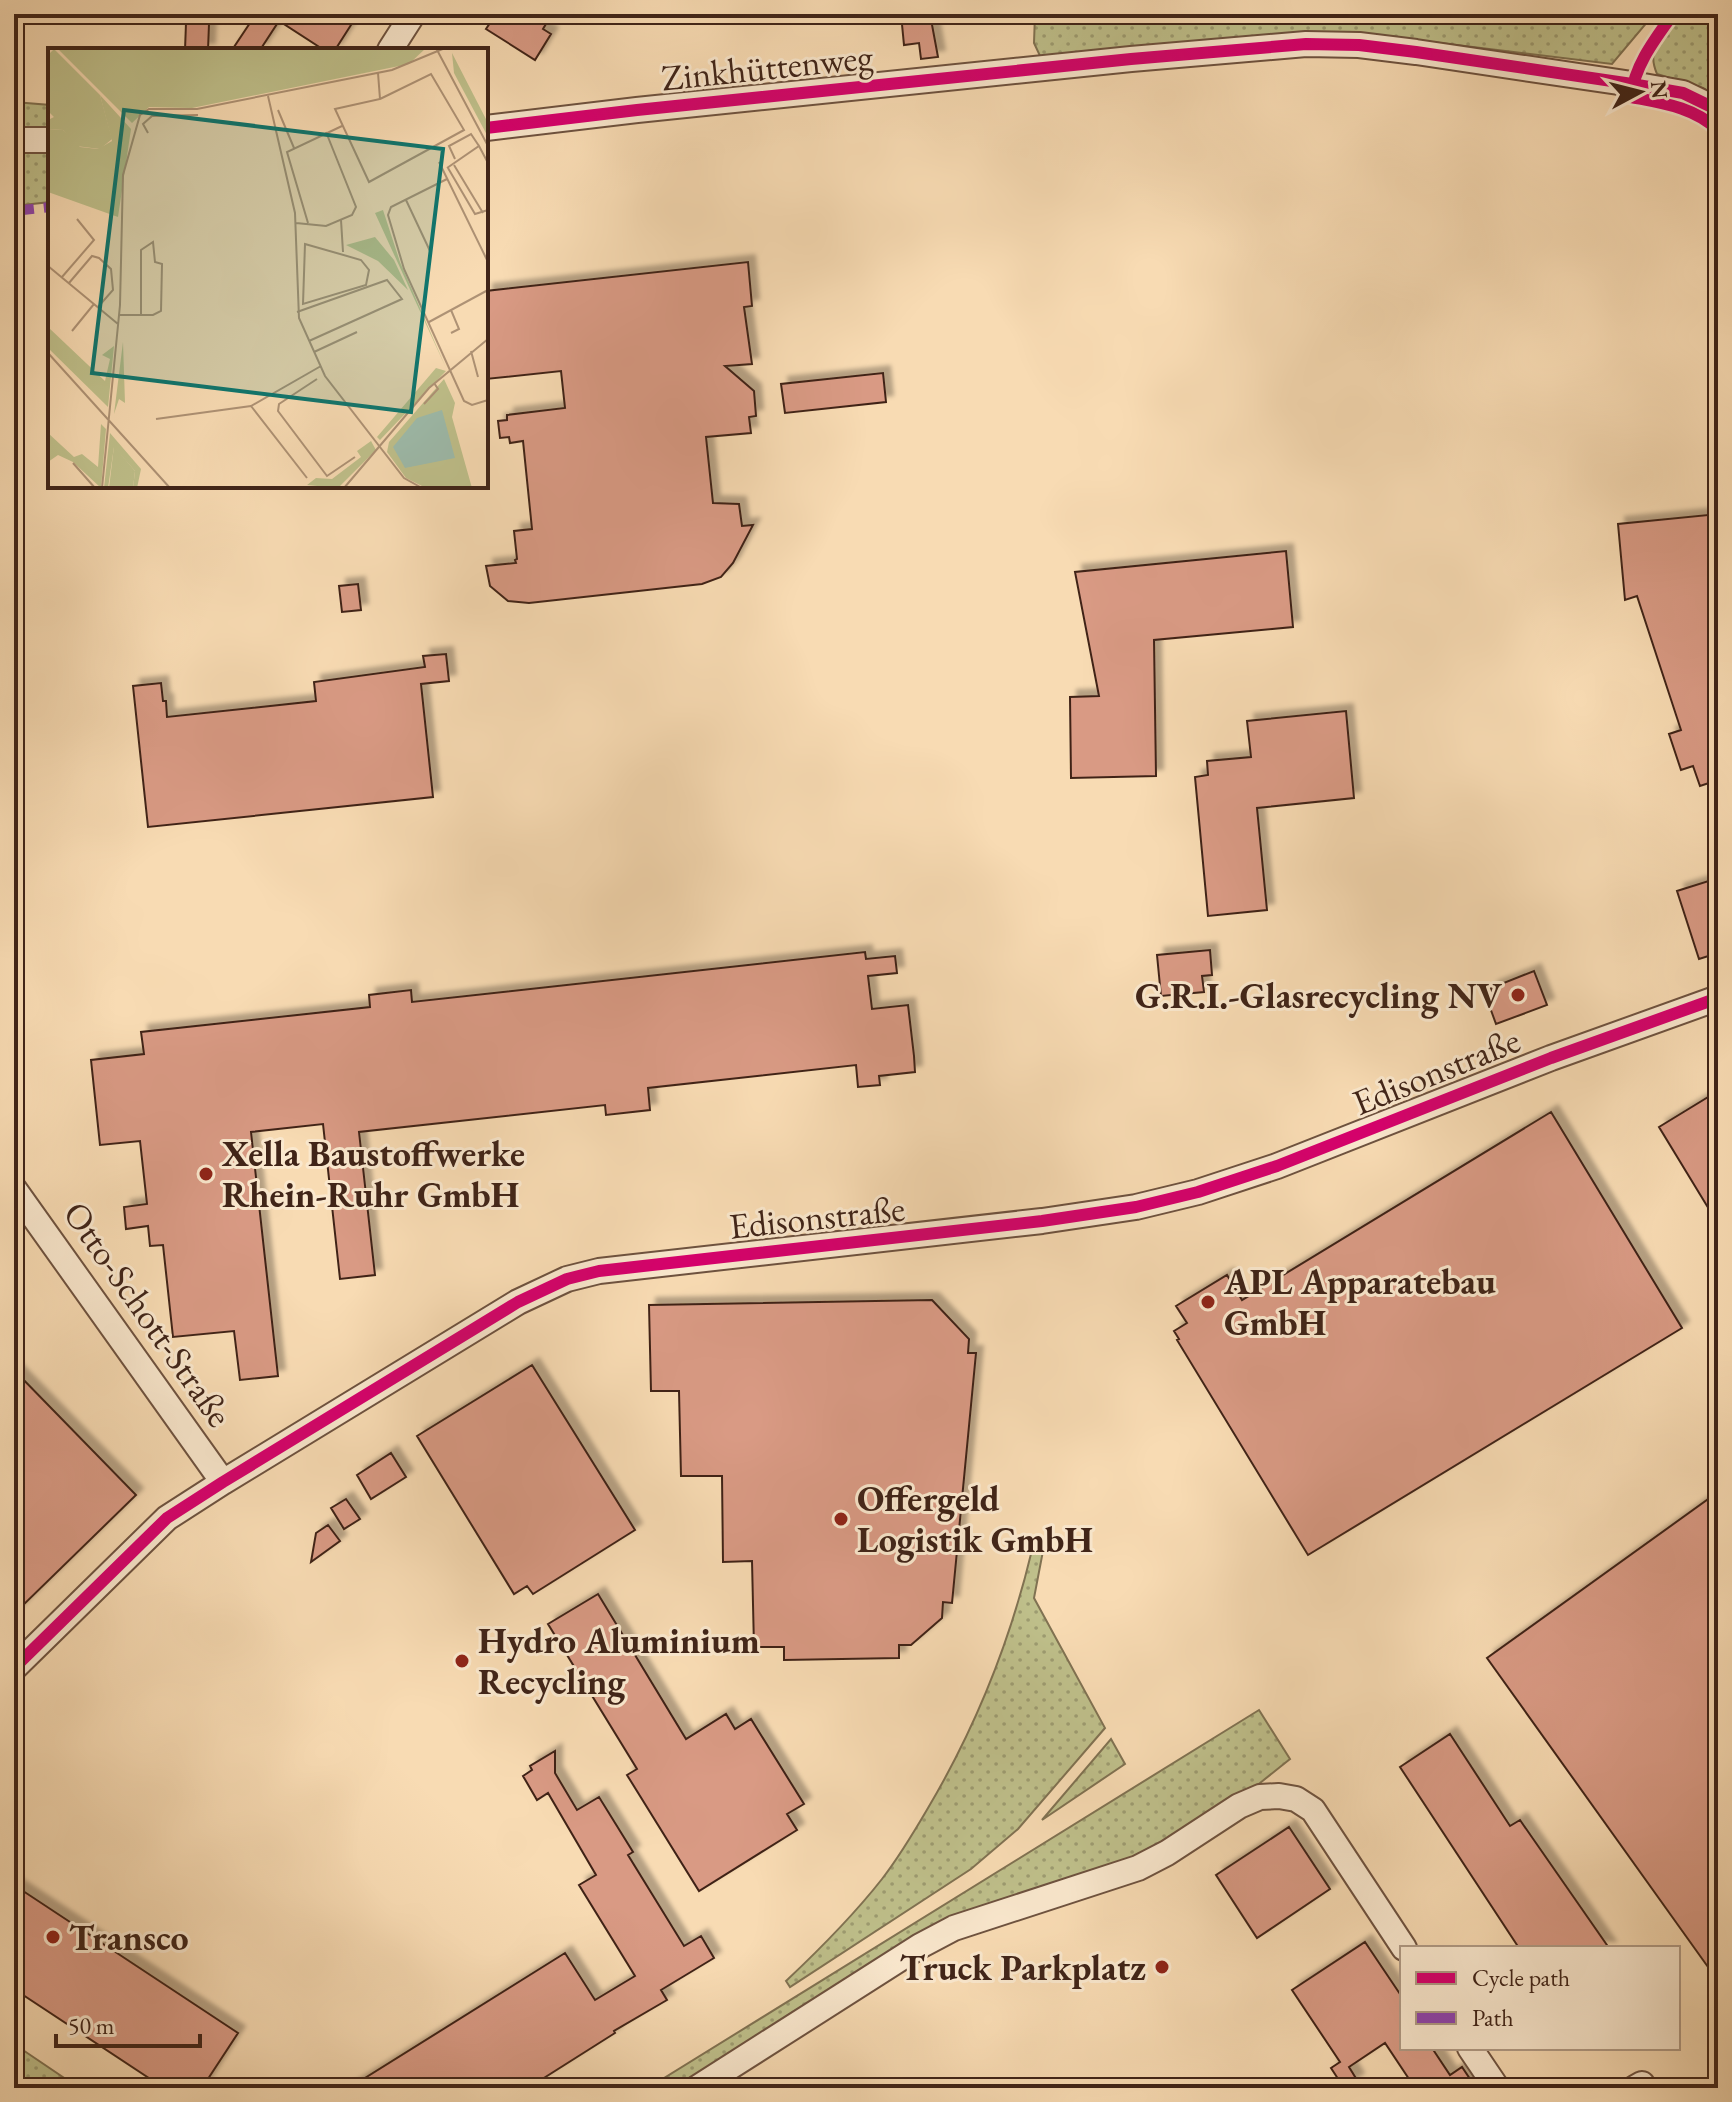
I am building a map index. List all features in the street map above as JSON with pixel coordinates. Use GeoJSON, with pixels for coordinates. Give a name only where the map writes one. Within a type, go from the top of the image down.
{"type":"FeatureCollection","features":[{"type":"Feature","properties":{"kind":"street"},"geometry":{"type":"LineString","coordinates":[[391,48],[413,14]]}},
{"type":"Feature","properties":{"kind":"street","name":"Zinkhüttenweg"},"geometry":{"type":"LineString","coordinates":[[488,128],[1115,60],[1306,44],[1359,45],[1632,84],[1683,93],[1718,110]]}},
{"type":"Feature","properties":{"kind":"street"},"geometry":{"type":"LineString","coordinates":[[14,140],[48,140]]}},
{"type":"Feature","properties":{"kind":"street","name":"Edisonstraße"},"geometry":{"type":"LineString","coordinates":[[14,1668],[167,1518],[518,1302],[567,1279],[599,1271],[995,1227],[1136,1207],[1198,1192],[1277,1166],[1551,1058],[1718,998]]}},
{"type":"Feature","properties":{"kind":"street","name":"Otto-Schott-Straße"},"geometry":{"type":"LineString","coordinates":[[14,1189],[223,1482]]}},
{"type":"Feature","properties":{"kind":"street"},"geometry":{"type":"LineString","coordinates":[[697,2088],[920,1946],[954,1928],[1138,1868],[1239,1806],[1260,1797],[1296,1799],[1313,1810],[1403,1946]]}},
{"type":"Feature","properties":{"kind":"street"},"geometry":{"type":"LineString","coordinates":[[1471,2050],[1497,2088]]}},
{"type":"Feature","properties":{"kind":"green space"},"geometry":{"type":"Polygon","coordinates":[[[1035,14],[1654,14],[1612,64],[1424,41],[1041,58],[1034,43],[1035,14]]]}},
{"type":"Feature","properties":{"kind":"green space"},"geometry":{"type":"Polygon","coordinates":[[[1679,14],[1718,14],[1718,97],[1703,88],[1657,74],[1653,56],[1655,48],[1679,14]]]}},
{"type":"Feature","properties":{"kind":"green space"},"geometry":{"type":"Polygon","coordinates":[[[14,102],[48,105],[48,128],[14,129],[14,102]]]}},
{"type":"Feature","properties":{"kind":"green space"},"geometry":{"type":"Polygon","coordinates":[[[48,150],[48,202],[14,206],[14,151],[48,150]]]}},
{"type":"Feature","properties":{"kind":"green space"},"geometry":{"type":"Polygon","coordinates":[[[1032,1550],[1043,1551],[1034,1598],[1105,1728],[1018,1829],[971,1869],[790,1987],[786,1981],[848,1919],[888,1871],[945,1777],[990,1683],[1032,1550]]]}},
{"type":"Feature","properties":{"kind":"green space"},"geometry":{"type":"Polygon","coordinates":[[[1259,1710],[1290,1759],[1250,1791],[1162,1847],[908,1943],[681,2088],[648,2088],[1259,1710]]]}},
{"type":"Feature","properties":{"kind":"green space"},"geometry":{"type":"Polygon","coordinates":[[[1111,1739],[1125,1764],[1042,1820],[1111,1739]]]}},
{"type":"Feature","properties":{"kind":"green space"},"geometry":{"type":"Polygon","coordinates":[[[14,2044],[79,2088],[27,2088],[14,2080],[14,2044]]]}},
{"type":"Feature","properties":{"kind":"building"},"geometry":{"type":"Polygon","coordinates":[[[256,14],[358,14],[336,48],[321,48],[279,21],[261,48],[233,48],[256,14]]]}},
{"type":"Feature","properties":{"kind":"building"},"geometry":{"type":"Polygon","coordinates":[[[496,14],[552,14],[543,29],[551,34],[535,60],[486,29],[496,14]]]}},
{"type":"Feature","properties":{"kind":"building"},"geometry":{"type":"Polygon","coordinates":[[[901,14],[930,14],[938,57],[921,59],[919,43],[904,45],[901,14]]]}},
{"type":"Feature","properties":{"kind":"building"},"geometry":{"type":"Polygon","coordinates":[[[186,23],[209,24],[208,48],[185,48],[186,23]]]}},
{"type":"Feature","properties":{"kind":"building"},"geometry":{"type":"Polygon","coordinates":[[[748,262],[752,306],[744,307],[752,364],[725,366],[754,391],[756,416],[749,417],[751,433],[706,437],[713,503],[739,504],[742,526],[753,525],[733,563],[721,577],[702,584],[529,603],[508,601],[490,586],[486,566],[516,563],[514,531],[532,529],[523,441],[510,443],[509,437],[500,438],[498,421],[507,420],[507,415],[565,408],[561,371],[488,379],[488,291],[748,262]]]}},
{"type":"Feature","properties":{"kind":"building"},"geometry":{"type":"Polygon","coordinates":[[[883,373],[886,402],[785,413],[781,384],[883,373]]]}},
{"type":"Feature","properties":{"kind":"building"},"geometry":{"type":"Polygon","coordinates":[[[1718,514],[1718,780],[1700,786],[1693,766],[1681,770],[1669,734],[1681,730],[1637,596],[1625,600],[1618,524],[1718,514]]]}},
{"type":"Feature","properties":{"kind":"building"},"geometry":{"type":"Polygon","coordinates":[[[1286,551],[1293,627],[1154,640],[1156,776],[1071,778],[1070,697],[1099,696],[1075,572],[1286,551]]]}},
{"type":"Feature","properties":{"kind":"building"},"geometry":{"type":"Polygon","coordinates":[[[358,584],[361,610],[342,612],[339,586],[358,584]]]}},
{"type":"Feature","properties":{"kind":"building"},"geometry":{"type":"Polygon","coordinates":[[[446,654],[449,681],[421,684],[433,797],[148,827],[133,686],[161,683],[167,717],[316,701],[314,682],[425,667],[423,656],[446,654]]]}},
{"type":"Feature","properties":{"kind":"building"},"geometry":{"type":"Polygon","coordinates":[[[1346,711],[1354,798],[1257,808],[1267,910],[1208,916],[1195,777],[1208,775],[1207,761],[1251,757],[1247,721],[1346,711]]]}},
{"type":"Feature","properties":{"kind":"building"},"geometry":{"type":"Polygon","coordinates":[[[1718,878],[1718,953],[1699,959],[1677,891],[1718,878]]]}},
{"type":"Feature","properties":{"kind":"building"},"geometry":{"type":"Polygon","coordinates":[[[1210,950],[1212,975],[1202,976],[1204,992],[1161,996],[1157,955],[1210,950]]]}},
{"type":"Feature","properties":{"kind":"building","name":"Xella Baustoffwerke Rhein-Ruhr GmbH"},"geometry":{"type":"Polygon","coordinates":[[[865,952],[866,959],[895,956],[897,973],[868,976],[872,1009],[908,1005],[914,1056],[915,1072],[879,1076],[880,1085],[858,1087],[856,1065],[648,1088],[650,1110],[606,1115],[605,1105],[359,1132],[375,1275],[340,1279],[323,1124],[251,1132],[278,1376],[240,1380],[234,1331],[173,1337],[163,1245],[150,1246],[148,1226],[126,1229],[124,1207],[147,1204],[140,1141],[100,1145],[91,1060],[144,1054],[141,1032],[370,1007],[369,995],[411,990],[412,1002],[865,952]]]}},
{"type":"Feature","properties":{"kind":"building","name":"G.R.I.-Glasrecycling NV"},"geometry":{"type":"Polygon","coordinates":[[[1534,971],[1547,1005],[1496,1024],[1488,1002],[1495,1000],[1491,988],[1534,971]]]}},
{"type":"Feature","properties":{"kind":"building"},"geometry":{"type":"Polygon","coordinates":[[[1718,1091],[1718,1224],[1659,1127],[1718,1091]]]}},
{"type":"Feature","properties":{"kind":"building"},"geometry":{"type":"Polygon","coordinates":[[[1551,1112],[1682,1328],[1308,1555],[1177,1340],[1174,1331],[1187,1323],[1176,1306],[1227,1275],[1242,1300],[1551,1112]]]}},
{"type":"Feature","properties":{"kind":"building","name":"Offergeld Logistik GmbH"},"geometry":{"type":"Polygon","coordinates":[[[932,1300],[969,1339],[968,1353],[976,1353],[952,1603],[943,1602],[942,1618],[911,1645],[899,1645],[899,1658],[784,1660],[784,1647],[754,1647],[752,1561],[723,1562],[722,1476],[681,1476],[679,1391],[651,1391],[649,1305],[932,1300]]]}},
{"type":"Feature","properties":{"kind":"building"},"geometry":{"type":"Polygon","coordinates":[[[532,1365],[635,1530],[533,1594],[527,1586],[514,1594],[417,1436],[532,1365]]]}},
{"type":"Feature","properties":{"kind":"building"},"geometry":{"type":"Polygon","coordinates":[[[14,1370],[136,1495],[14,1614],[14,1370]]]}},
{"type":"Feature","properties":{"kind":"building"},"geometry":{"type":"Polygon","coordinates":[[[391,1453],[406,1477],[371,1499],[357,1475],[391,1453]]]}},
{"type":"Feature","properties":{"kind":"building"},"geometry":{"type":"Polygon","coordinates":[[[1718,1492],[1718,1981],[1487,1658],[1718,1492]]]}},
{"type":"Feature","properties":{"kind":"building"},"geometry":{"type":"Polygon","coordinates":[[[346,1499],[360,1519],[344,1529],[331,1508],[346,1499]]]}},
{"type":"Feature","properties":{"kind":"building"},"geometry":{"type":"Polygon","coordinates":[[[328,1525],[340,1541],[311,1562],[316,1533],[328,1525]]]}},
{"type":"Feature","properties":{"kind":"building"},"geometry":{"type":"Polygon","coordinates":[[[598,1594],[686,1739],[726,1714],[735,1729],[751,1719],[804,1804],[787,1814],[797,1830],[699,1891],[627,1775],[637,1769],[548,1624],[598,1594]]]}},
{"type":"Feature","properties":{"kind":"building"},"geometry":{"type":"Polygon","coordinates":[[[1450,1734],[1510,1826],[1520,1820],[1608,1946],[1518,1946],[1400,1767],[1450,1734]]]}},
{"type":"Feature","properties":{"kind":"building"},"geometry":{"type":"Polygon","coordinates":[[[555,1751],[555,1773],[577,1810],[599,1797],[633,1852],[628,1855],[684,1946],[701,1936],[714,1958],[661,1990],[667,2000],[528,2088],[349,2088],[565,1953],[595,2000],[635,1976],[579,1885],[596,1875],[548,1793],[537,1800],[523,1776],[532,1770],[530,1766],[555,1751]]]}},
{"type":"Feature","properties":{"kind":"building"},"geometry":{"type":"Polygon","coordinates":[[[1289,1827],[1330,1889],[1257,1938],[1216,1875],[1289,1827]]]}},
{"type":"Feature","properties":{"kind":"building","name":"Transco"},"geometry":{"type":"Polygon","coordinates":[[[14,1885],[238,2033],[202,2088],[164,2088],[14,1989],[14,1885]]]}},
{"type":"Feature","properties":{"kind":"building"},"geometry":{"type":"Polygon","coordinates":[[[1365,1942],[1400,1994],[1400,2050],[1433,2050],[1450,2075],[1462,2067],[1476,2088],[1415,2088],[1385,2043],[1349,2067],[1357,2080],[1344,2088],[1331,2068],[1340,2062],[1292,1990],[1365,1942]]]}},
{"type":"Feature","properties":{"kind":"marked path"},"geometry":{"type":"LineString","coordinates":[[14,211],[48,207]]}},
{"type":"Feature","properties":{"kind":"marked path"},"geometry":{"type":"LineString","coordinates":[[14,2084],[21,2088]]}},
{"type":"Feature","properties":{"kind":"cycle path"},"geometry":{"type":"LineString","coordinates":[[1673,14],[1641,64],[1631,97],[1688,111],[1718,130]]}},
{"type":"Feature","properties":{"kind":"cycle path"},"geometry":{"type":"LineString","coordinates":[[488,128],[1131,59],[1306,44],[1359,45],[1632,84],[1683,93],[1718,110]]}},
{"type":"Feature","properties":{"kind":"cycle path"},"geometry":{"type":"LineString","coordinates":[[14,1668],[167,1518],[518,1302],[567,1279],[599,1271],[1042,1221],[1136,1207],[1198,1192],[1277,1166],[1551,1058],[1718,998]]}},
{"type":"Feature","properties":{"kind":"place","name":"G.R.I.-Glasrecycling NV"},"geometry":{"type":"Point","coordinates":[1518,995]}},
{"type":"Feature","properties":{"kind":"place","name":"Xella Baustoffwerke Rhein-Ruhr GmbH"},"geometry":{"type":"Point","coordinates":[206,1174]}},
{"type":"Feature","properties":{"kind":"place","name":"APL Apparatebau GmbH"},"geometry":{"type":"Point","coordinates":[1208,1302]}},
{"type":"Feature","properties":{"kind":"place","name":"Offergeld Logistik GmbH"},"geometry":{"type":"Point","coordinates":[841,1519]}},
{"type":"Feature","properties":{"kind":"place","name":"Hydro Aluminium Recycling"},"geometry":{"type":"Point","coordinates":[462,1661]}},
{"type":"Feature","properties":{"kind":"place","name":"Transco"},"geometry":{"type":"Point","coordinates":[53,1937]}},
{"type":"Feature","properties":{"kind":"place","name":"Truck Parkplatz"},"geometry":{"type":"Point","coordinates":[1162,1967]}}]}
